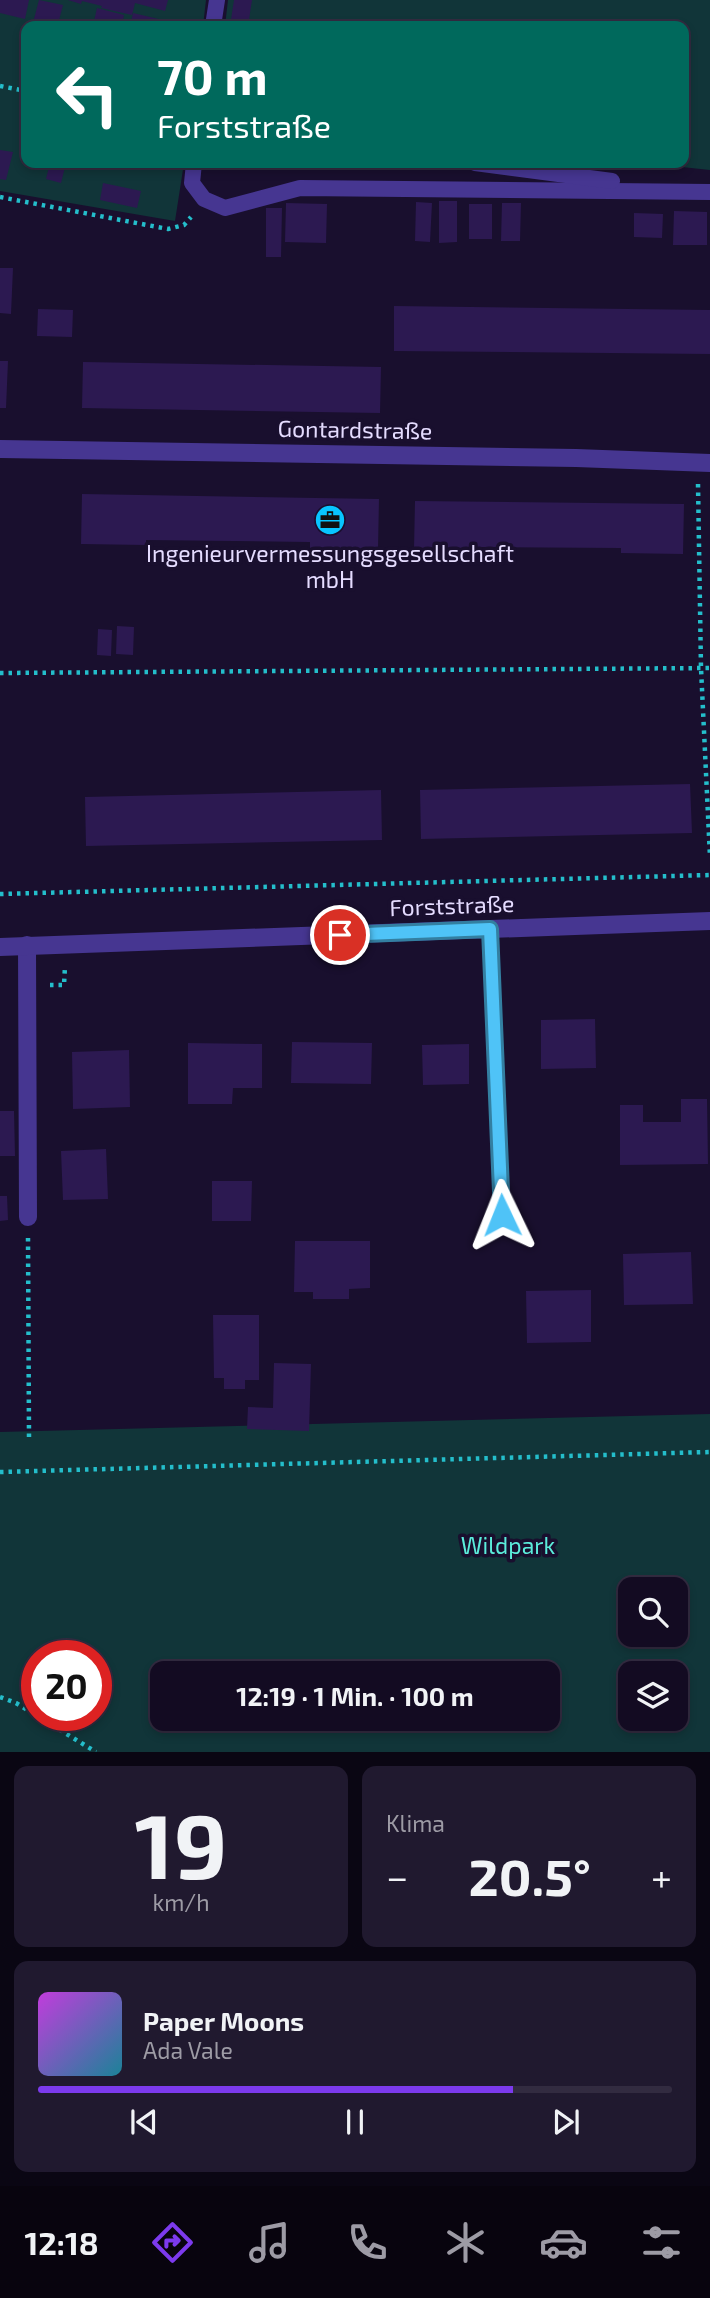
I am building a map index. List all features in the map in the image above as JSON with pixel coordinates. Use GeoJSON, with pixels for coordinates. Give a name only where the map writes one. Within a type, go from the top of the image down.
{"type":"FeatureCollection","features":[{"type":"Feature","properties":{"kind":"street","name":"Gontardstraße"},"geometry":{"type":"LineString","coordinates":[[0,449],[562,457],[704,463]]}},
{"type":"Feature","properties":{"kind":"street","name":"Forststraße"},"geometry":{"type":"LineString","coordinates":[[0,947],[710,921]]}},
{"type":"Feature","properties":{"kind":"street"},"geometry":{"type":"LineString","coordinates":[[27,945],[28,1217]]}},
{"type":"Feature","properties":{"kind":"lane"},"geometry":{"type":"LineString","coordinates":[[214,21],[216,0]]}},
{"type":"Feature","properties":{"kind":"lane"},"geometry":{"type":"LineString","coordinates":[[194,168],[192,183],[204,199],[225,208],[300,188],[710,192]]}},
{"type":"Feature","properties":{"kind":"lane"},"geometry":{"type":"LineString","coordinates":[[513,168],[680,190]]}},
{"type":"Feature","properties":{"kind":"lane"},"geometry":{"type":"LineString","coordinates":[[490,929],[502,1215]]}},
{"type":"Feature","properties":{"kind":"path"},"geometry":{"type":"LineString","coordinates":[[0,86],[21,90]]}},
{"type":"Feature","properties":{"kind":"path"},"geometry":{"type":"LineString","coordinates":[[0,197],[168,229],[184,225],[204,199]]}},
{"type":"Feature","properties":{"kind":"path"},"geometry":{"type":"LineString","coordinates":[[704,463],[701,668],[710,857]]}},
{"type":"Feature","properties":{"kind":"path"},"geometry":{"type":"LineString","coordinates":[[0,673],[710,668]]}},
{"type":"Feature","properties":{"kind":"path"},"geometry":{"type":"LineString","coordinates":[[0,894],[710,875]]}},
{"type":"Feature","properties":{"kind":"path"},"geometry":{"type":"LineString","coordinates":[[28,1217],[29,1437]]}},
{"type":"Feature","properties":{"kind":"path"},"geometry":{"type":"LineString","coordinates":[[0,1472],[710,1452]]}},
{"type":"Feature","properties":{"kind":"path"},"geometry":{"type":"LineString","coordinates":[[0,1697],[16,1703],[96,1752]]}},
{"type":"Feature","properties":{"kind":"green space"},"geometry":{"type":"Polygon","coordinates":[[[0,0],[206,0],[204,21],[21,21],[21,168],[183,168],[175,221],[0,191],[0,0]]]}},
{"type":"Feature","properties":{"kind":"green space"},"geometry":{"type":"Polygon","coordinates":[[[228,0],[710,0],[710,170],[689,168],[689,21],[226,21],[228,0]]]}},
{"type":"Feature","properties":{"kind":"green space","name":"Wildpark"},"geometry":{"type":"Polygon","coordinates":[[[710,1414],[710,1752],[0,1752],[0,1432],[710,1414]]]}},
{"type":"Feature","properties":{"kind":"building"},"geometry":{"type":"Polygon","coordinates":[[[0,0],[29,0],[25,19],[0,13],[0,0]]]}},
{"type":"Feature","properties":{"kind":"building"},"geometry":{"type":"Polygon","coordinates":[[[39,0],[63,5],[59,21],[34,19],[39,0]]]}},
{"type":"Feature","properties":{"kind":"building"},"geometry":{"type":"Polygon","coordinates":[[[68,0],[168,0],[165,11],[135,3],[132,15],[82,1],[81,4],[68,0]]]}},
{"type":"Feature","properties":{"kind":"building"},"geometry":{"type":"Polygon","coordinates":[[[234,0],[252,0],[249,21],[231,21],[234,0]]]}},
{"type":"Feature","properties":{"kind":"building"},"geometry":{"type":"Polygon","coordinates":[[[97,8],[124,15],[123,21],[94,21],[97,8]]]}},
{"type":"Feature","properties":{"kind":"building"},"geometry":{"type":"Polygon","coordinates":[[[133,13],[167,21],[131,21],[133,13]]]}},
{"type":"Feature","properties":{"kind":"building"},"geometry":{"type":"Polygon","coordinates":[[[0,150],[13,152],[6,180],[0,179],[0,150]]]}},
{"type":"Feature","properties":{"kind":"building"},"geometry":{"type":"Polygon","coordinates":[[[49,168],[65,168],[61,183],[46,179],[49,168]]]}},
{"type":"Feature","properties":{"kind":"building"},"geometry":{"type":"Polygon","coordinates":[[[103,183],[141,191],[137,208],[100,200],[103,183]]]}},
{"type":"Feature","properties":{"kind":"building"},"geometry":{"type":"Polygon","coordinates":[[[439,201],[457,201],[457,242],[439,243],[439,201]]]}},
{"type":"Feature","properties":{"kind":"building"},"geometry":{"type":"Polygon","coordinates":[[[416,202],[432,203],[430,242],[415,241],[416,202]]]}},
{"type":"Feature","properties":{"kind":"building"},"geometry":{"type":"Polygon","coordinates":[[[286,203],[327,204],[326,243],[285,242],[286,203]]]}},
{"type":"Feature","properties":{"kind":"building"},"geometry":{"type":"Polygon","coordinates":[[[502,203],[521,203],[520,241],[501,241],[502,203]]]}},
{"type":"Feature","properties":{"kind":"building"},"geometry":{"type":"Polygon","coordinates":[[[469,204],[492,204],[492,239],[469,239],[469,204]]]}},
{"type":"Feature","properties":{"kind":"building"},"geometry":{"type":"Polygon","coordinates":[[[266,208],[282,208],[281,257],[266,257],[266,208]]]}},
{"type":"Feature","properties":{"kind":"building"},"geometry":{"type":"Polygon","coordinates":[[[674,211],[707,212],[707,245],[673,245],[674,211]]]}},
{"type":"Feature","properties":{"kind":"building"},"geometry":{"type":"Polygon","coordinates":[[[634,213],[663,214],[662,238],[634,237],[634,213]]]}},
{"type":"Feature","properties":{"kind":"building"},"geometry":{"type":"Polygon","coordinates":[[[0,268],[13,268],[11,314],[0,313],[0,268]]]}},
{"type":"Feature","properties":{"kind":"building"},"geometry":{"type":"Polygon","coordinates":[[[394,306],[710,310],[710,354],[394,351],[394,306]]]}},
{"type":"Feature","properties":{"kind":"building"},"geometry":{"type":"Polygon","coordinates":[[[38,309],[73,310],[72,337],[37,336],[38,309]]]}},
{"type":"Feature","properties":{"kind":"building"},"geometry":{"type":"Polygon","coordinates":[[[0,361],[8,361],[6,408],[0,408],[0,361]]]}},
{"type":"Feature","properties":{"kind":"building"},"geometry":{"type":"Polygon","coordinates":[[[83,362],[381,367],[380,413],[82,408],[83,362]]]}},
{"type":"Feature","properties":{"kind":"building"},"geometry":{"type":"Polygon","coordinates":[[[82,494],[379,499],[378,549],[310,548],[310,542],[146,540],[146,545],[81,544],[82,494]]]}},
{"type":"Feature","properties":{"kind":"building"},"geometry":{"type":"Polygon","coordinates":[[[415,501],[684,504],[683,554],[621,553],[621,548],[414,549],[415,501]]]}},
{"type":"Feature","properties":{"kind":"building"},"geometry":{"type":"Polygon","coordinates":[[[117,626],[134,627],[133,655],[116,654],[117,626]]]}},
{"type":"Feature","properties":{"kind":"building"},"geometry":{"type":"Polygon","coordinates":[[[98,629],[112,630],[111,656],[97,655],[98,629]]]}},
{"type":"Feature","properties":{"kind":"building"},"geometry":{"type":"Polygon","coordinates":[[[690,784],[692,833],[421,839],[420,790],[690,784]]]}},
{"type":"Feature","properties":{"kind":"building"},"geometry":{"type":"Polygon","coordinates":[[[381,790],[382,840],[86,846],[85,797],[381,790]]]}},
{"type":"Feature","properties":{"kind":"building"},"geometry":{"type":"Polygon","coordinates":[[[595,1019],[596,1068],[541,1069],[541,1020],[595,1019]]]}},
{"type":"Feature","properties":{"kind":"building"},"geometry":{"type":"Polygon","coordinates":[[[292,1042],[372,1043],[371,1084],[291,1083],[292,1042]]]}},
{"type":"Feature","properties":{"kind":"building"},"geometry":{"type":"Polygon","coordinates":[[[188,1043],[262,1044],[262,1088],[233,1088],[232,1104],[188,1104],[188,1043]]]}},
{"type":"Feature","properties":{"kind":"building"},"geometry":{"type":"Polygon","coordinates":[[[469,1044],[469,1084],[423,1085],[422,1045],[469,1044]]]}},
{"type":"Feature","properties":{"kind":"building"},"geometry":{"type":"Polygon","coordinates":[[[129,1050],[130,1107],[73,1109],[72,1052],[129,1050]]]}},
{"type":"Feature","properties":{"kind":"building"},"geometry":{"type":"Polygon","coordinates":[[[681,1099],[707,1099],[708,1164],[620,1165],[620,1105],[643,1105],[643,1122],[681,1122],[681,1099]]]}},
{"type":"Feature","properties":{"kind":"building"},"geometry":{"type":"Polygon","coordinates":[[[0,1111],[14,1111],[15,1156],[0,1156],[0,1111]]]}},
{"type":"Feature","properties":{"kind":"building"},"geometry":{"type":"Polygon","coordinates":[[[106,1149],[108,1199],[63,1200],[61,1151],[106,1149]]]}},
{"type":"Feature","properties":{"kind":"building"},"geometry":{"type":"Polygon","coordinates":[[[212,1181],[252,1181],[251,1221],[212,1221],[212,1181]]]}},
{"type":"Feature","properties":{"kind":"building"},"geometry":{"type":"Polygon","coordinates":[[[0,1196],[7,1196],[8,1220],[0,1221],[0,1196]]]}},
{"type":"Feature","properties":{"kind":"building"},"geometry":{"type":"Polygon","coordinates":[[[295,1241],[370,1241],[370,1288],[349,1289],[349,1299],[313,1299],[313,1292],[294,1292],[295,1241]]]}},
{"type":"Feature","properties":{"kind":"building"},"geometry":{"type":"Polygon","coordinates":[[[691,1252],[693,1304],[624,1305],[623,1254],[691,1252]]]}},
{"type":"Feature","properties":{"kind":"building"},"geometry":{"type":"Polygon","coordinates":[[[591,1290],[591,1342],[527,1343],[526,1291],[591,1290]]]}},
{"type":"Feature","properties":{"kind":"building"},"geometry":{"type":"Polygon","coordinates":[[[213,1315],[259,1315],[259,1380],[245,1380],[245,1389],[224,1389],[224,1378],[214,1378],[213,1315]]]}},
{"type":"Feature","properties":{"kind":"building"},"geometry":{"type":"Polygon","coordinates":[[[274,1363],[311,1364],[309,1431],[247,1429],[248,1407],[273,1408],[274,1363]]]}},
{"type":"Feature","properties":{"kind":"place","name":"Ingenieurvermessungsgesellschaft mbH"},"geometry":{"type":"Point","coordinates":[330,520]}},
{"type":"Feature","properties":{"kind":"route"},"geometry":{"type":"LineString","coordinates":[[340,935],[490,929],[502,1215]]}}]}
